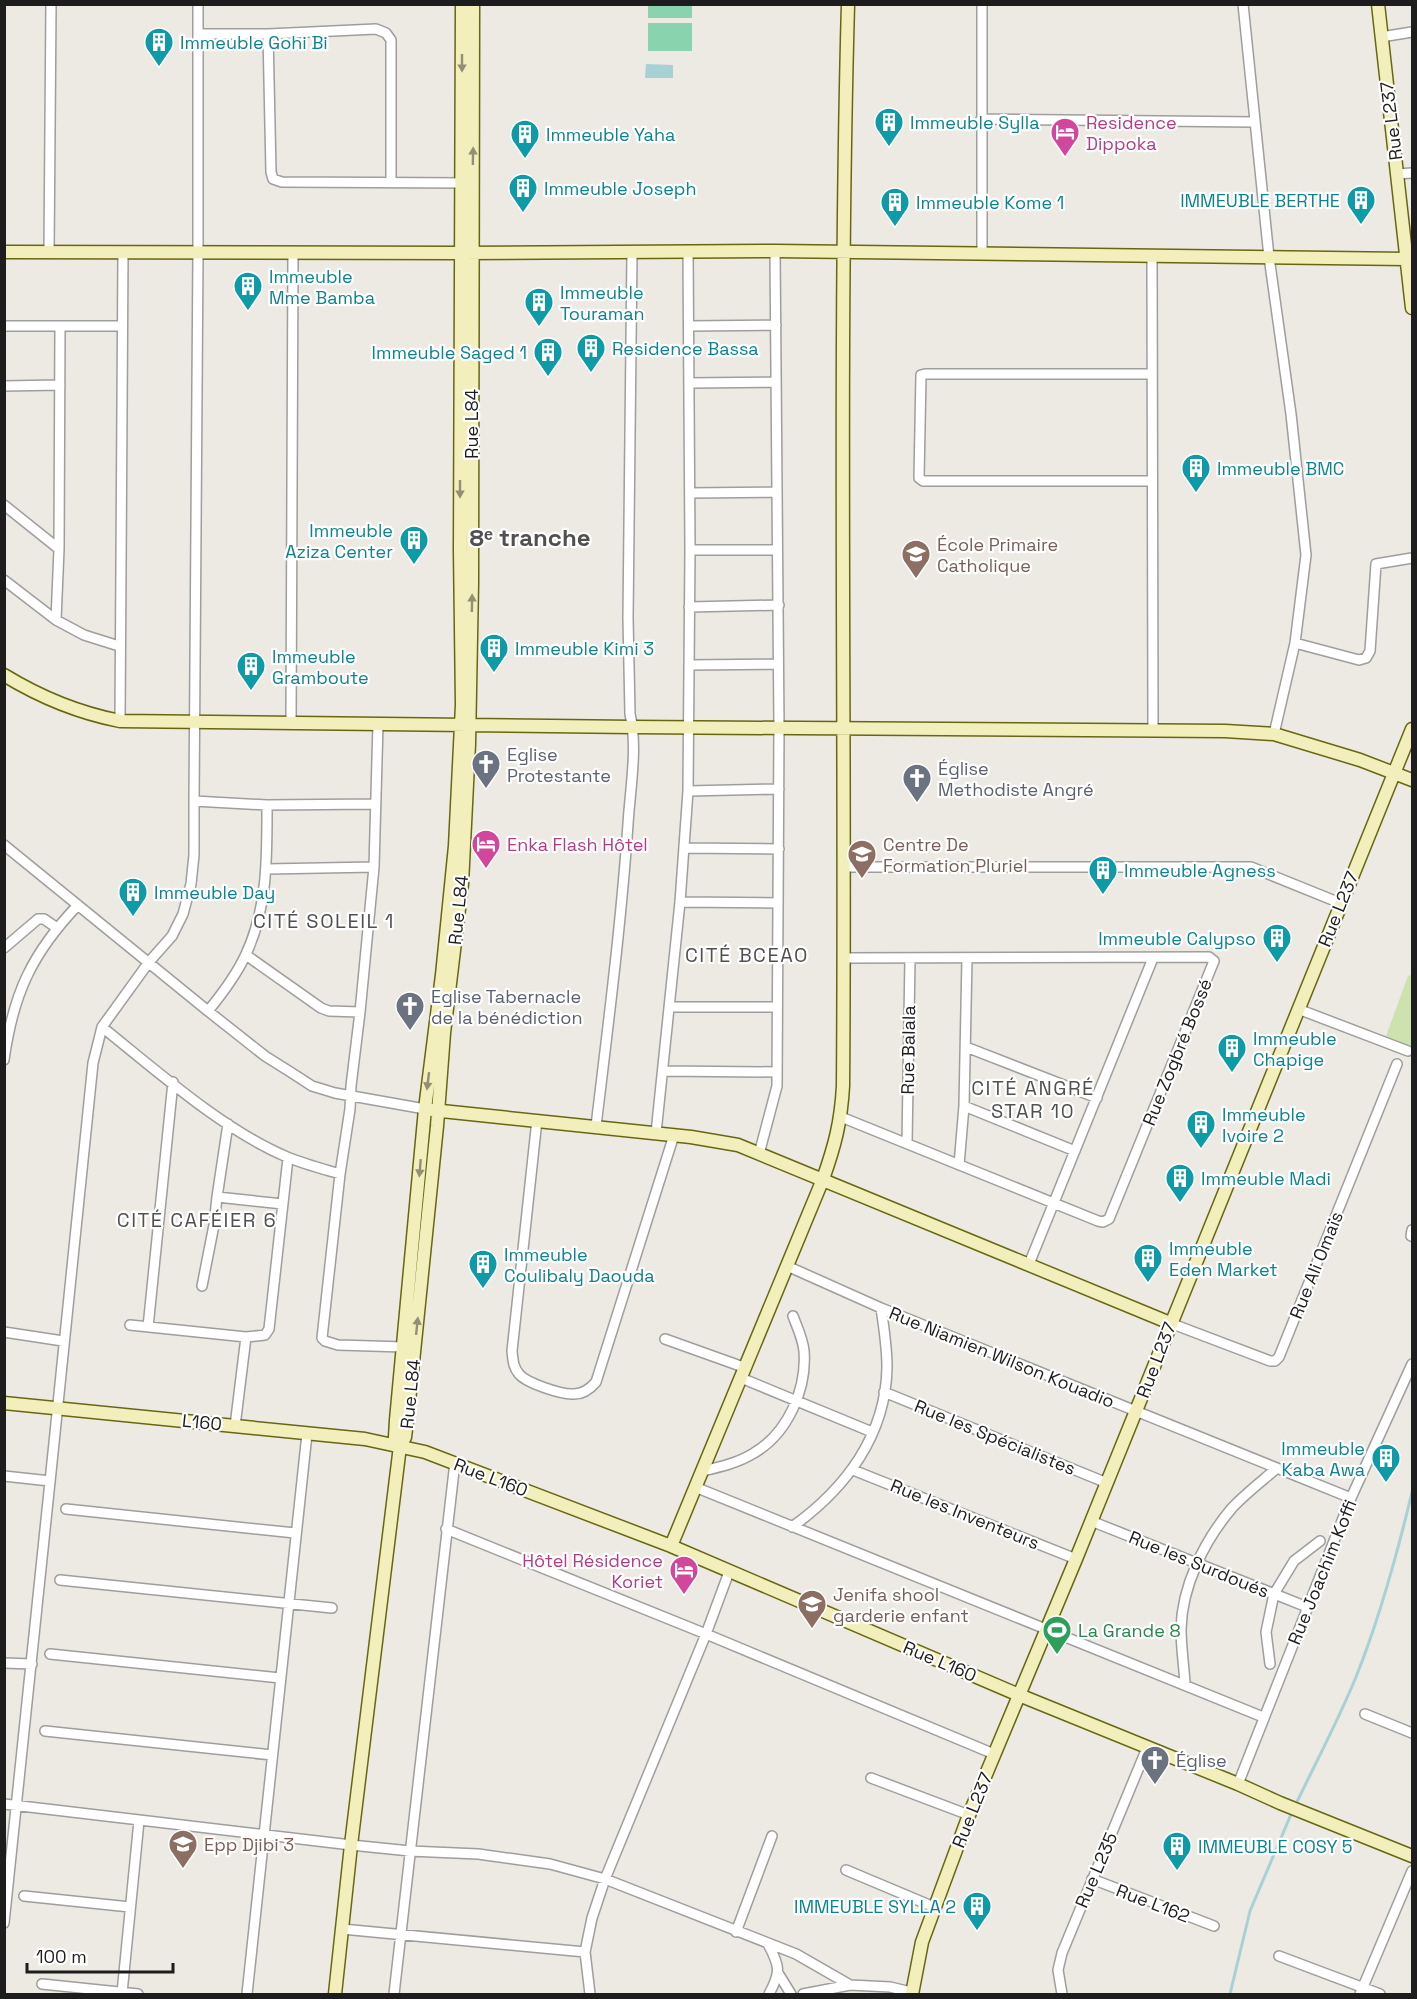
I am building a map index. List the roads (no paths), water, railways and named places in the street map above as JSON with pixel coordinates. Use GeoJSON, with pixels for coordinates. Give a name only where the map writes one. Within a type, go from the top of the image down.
{"type":"FeatureCollection","features":[{"type":"Feature","properties":{"kind":"street"},"geometry":{"type":"LineString","coordinates":[[49,252],[51,4]]}},
{"type":"Feature","properties":{"kind":"street"},"geometry":{"type":"LineString","coordinates":[[4,1923],[93,1063],[102,1027],[149,962],[172,936],[183,914],[191,884],[193,865],[198,4]]}},
{"type":"Feature","properties":{"kind":"street","name":"Rue L84"},"geometry":{"type":"LineString","coordinates":[[400,1446],[405,1437],[407,1421],[444,1033],[462,884],[465,724],[467,183],[462,4]]}},
{"type":"Feature","properties":{"kind":"street","name":"Rue L84"},"geometry":{"type":"LineString","coordinates":[[467,183],[473,4]]}},
{"type":"Feature","properties":{"kind":"street"},"geometry":{"type":"LineString","coordinates":[[671,1546],[823,1179],[837,1138],[841,1117],[845,867],[844,150],[848,4]]}},
{"type":"Feature","properties":{"kind":"street"},"geometry":{"type":"LineString","coordinates":[[981,4],[981,254]]}},
{"type":"Feature","properties":{"kind":"street"},"geometry":{"type":"LineString","coordinates":[[1243,4],[1269,257],[1291,414],[1306,555],[1294,643],[1274,734]]}},
{"type":"Feature","properties":{"kind":"street","name":"Rue L237"},"geometry":{"type":"LineString","coordinates":[[1377,4],[1397,174],[1410,258],[1413,308]]}},
{"type":"Feature","properties":{"kind":"street"},"geometry":{"type":"LineString","coordinates":[[198,34],[268,34],[376,29],[386,33],[391,40],[391,182]]}},
{"type":"Feature","properties":{"kind":"street"},"geometry":{"type":"LineString","coordinates":[[1382,37],[1413,32]]}},
{"type":"Feature","properties":{"kind":"street"},"geometry":{"type":"LineString","coordinates":[[268,34],[273,179],[282,182],[467,183]]}},
{"type":"Feature","properties":{"kind":"street"},"geometry":{"type":"LineString","coordinates":[[981,119],[1254,122]]}},
{"type":"Feature","properties":{"kind":"street"},"geometry":{"type":"LineString","coordinates":[[1397,174],[1413,173]]}},
{"type":"Feature","properties":{"kind":"street"},"geometry":{"type":"LineString","coordinates":[[4,252],[775,251],[1410,258]]}},
{"type":"Feature","properties":{"kind":"street"},"geometry":{"type":"LineString","coordinates":[[759,1154],[777,1086],[779,606],[775,251]]}},
{"type":"Feature","properties":{"kind":"street"},"geometry":{"type":"LineString","coordinates":[[120,721],[123,252]]}},
{"type":"Feature","properties":{"kind":"street"},"geometry":{"type":"LineString","coordinates":[[596,1126],[621,914],[631,790],[633,727],[630,714],[628,618],[632,252]]}},
{"type":"Feature","properties":{"kind":"street"},"geometry":{"type":"LineString","coordinates":[[656,1132],[680,902],[688,791],[690,493],[688,252]]}},
{"type":"Feature","properties":{"kind":"street"},"geometry":{"type":"LineString","coordinates":[[291,723],[293,253]]}},
{"type":"Feature","properties":{"kind":"street"},"geometry":{"type":"LineString","coordinates":[[1152,255],[1153,730]]}},
{"type":"Feature","properties":{"kind":"street"},"geometry":{"type":"LineString","coordinates":[[689,326],[776,325]]}},
{"type":"Feature","properties":{"kind":"street"},"geometry":{"type":"LineString","coordinates":[[4,326],[122,326]]}},
{"type":"Feature","properties":{"kind":"street"},"geometry":{"type":"LineString","coordinates":[[56,621],[59,549],[60,326]]}},
{"type":"Feature","properties":{"kind":"street"},"geometry":{"type":"LineString","coordinates":[[1152,374],[921,375],[919,478],[923,482],[1152,481]]}},
{"type":"Feature","properties":{"kind":"street"},"geometry":{"type":"LineString","coordinates":[[689,383],[776,382]]}},
{"type":"Feature","properties":{"kind":"street"},"geometry":{"type":"LineString","coordinates":[[4,386],[60,385]]}},
{"type":"Feature","properties":{"kind":"street"},"geometry":{"type":"LineString","coordinates":[[690,493],[777,492]]}},
{"type":"Feature","properties":{"kind":"street"},"geometry":{"type":"LineString","coordinates":[[4,505],[59,549]]}},
{"type":"Feature","properties":{"kind":"street"},"geometry":{"type":"LineString","coordinates":[[690,550],[777,550]]}},
{"type":"Feature","properties":{"kind":"street"},"geometry":{"type":"LineString","coordinates":[[1294,643],[1359,660],[1366,658],[1370,651],[1376,564],[1413,558]]}},
{"type":"Feature","properties":{"kind":"street"},"geometry":{"type":"LineString","coordinates":[[4,580],[56,621],[84,634],[120,646]]}},
{"type":"Feature","properties":{"kind":"street"},"geometry":{"type":"LineString","coordinates":[[689,607],[779,606]]}},
{"type":"Feature","properties":{"kind":"street"},"geometry":{"type":"LineString","coordinates":[[689,665],[778,663]]}},
{"type":"Feature","properties":{"kind":"street"},"geometry":{"type":"LineString","coordinates":[[4,675],[25,688],[60,703],[96,716],[120,721],[1225,731],[1274,734],[1360,760],[1413,780]]}},
{"type":"Feature","properties":{"kind":"street"},"geometry":{"type":"LineString","coordinates":[[378,724],[374,867],[351,1097],[322,1338],[338,1345],[404,1347]]}},
{"type":"Feature","properties":{"kind":"street","name":"Rue L84"},"geometry":{"type":"LineString","coordinates":[[400,1446],[395,1437],[424,1109],[453,878],[465,724]]}},
{"type":"Feature","properties":{"kind":"street","name":"Rue L237"},"geometry":{"type":"LineString","coordinates":[[911,1993],[922,1942],[969,1815],[1076,1559],[1340,903],[1413,729]]}},
{"type":"Feature","properties":{"kind":"street"},"geometry":{"type":"LineString","coordinates":[[688,791],[779,789]]}},
{"type":"Feature","properties":{"kind":"street"},"geometry":{"type":"LineString","coordinates":[[194,801],[267,805],[375,804]]}},
{"type":"Feature","properties":{"kind":"street"},"geometry":{"type":"LineString","coordinates":[[208,1011],[246,955],[262,905],[267,869],[267,805]]}},
{"type":"Feature","properties":{"kind":"street"},"geometry":{"type":"LineString","coordinates":[[4,845],[265,1056],[321,1089],[351,1097],[424,1109],[656,1132],[738,1145],[1170,1323]]}},
{"type":"Feature","properties":{"kind":"street"},"geometry":{"type":"LineString","coordinates":[[684,848],[779,849]]}},
{"type":"Feature","properties":{"kind":"street"},"geometry":{"type":"LineString","coordinates":[[267,869],[374,867]]}},
{"type":"Feature","properties":{"kind":"street"},"geometry":{"type":"LineString","coordinates":[[845,867],[1251,867],[1340,903]]}},
{"type":"Feature","properties":{"kind":"street"},"geometry":{"type":"LineString","coordinates":[[680,902],[778,903]]}},
{"type":"Feature","properties":{"kind":"street"},"geometry":{"type":"LineString","coordinates":[[4,1060],[10,1022],[23,983],[41,950],[78,905]]}},
{"type":"Feature","properties":{"kind":"street"},"geometry":{"type":"LineString","coordinates":[[4,948],[39,919],[44,919],[57,928]]}},
{"type":"Feature","properties":{"kind":"street"},"geometry":{"type":"LineString","coordinates":[[246,955],[321,1008],[329,1011],[360,1012]]}},
{"type":"Feature","properties":{"kind":"street","name":"Rue Zogbré Bossé"},"geometry":{"type":"LineString","coordinates":[[841,1117],[1103,1222],[1109,1218],[1214,962],[1209,957],[844,958]]}},
{"type":"Feature","properties":{"kind":"street","name":"Rue Balala"},"geometry":{"type":"LineString","coordinates":[[907,1143],[910,958]]}},
{"type":"Feature","properties":{"kind":"street"},"geometry":{"type":"LineString","coordinates":[[959,1165],[964,1106],[967,958]]}},
{"type":"Feature","properties":{"kind":"street"},"geometry":{"type":"LineString","coordinates":[[1029,1264],[1153,958]]}},
{"type":"Feature","properties":{"kind":"street"},"geometry":{"type":"LineString","coordinates":[[670,1007],[777,1006]]}},
{"type":"Feature","properties":{"kind":"street"},"geometry":{"type":"LineString","coordinates":[[1298,1009],[1408,1051]]}},
{"type":"Feature","properties":{"kind":"street"},"geometry":{"type":"LineString","coordinates":[[102,1027],[228,1124],[288,1158],[340,1174]]}},
{"type":"Feature","properties":{"kind":"street"},"geometry":{"type":"LineString","coordinates":[[966,1047],[1097,1098]]}},
{"type":"Feature","properties":{"kind":"street","name":"Rue Ali Omaïs"},"geometry":{"type":"LineString","coordinates":[[1170,1323],[1270,1361],[1275,1361],[1279,1357],[1397,1064]]}},
{"type":"Feature","properties":{"kind":"street"},"geometry":{"type":"LineString","coordinates":[[663,1071],[777,1072]]}},
{"type":"Feature","properties":{"kind":"street"},"geometry":{"type":"LineString","coordinates":[[148,1327],[172,1082]]}},
{"type":"Feature","properties":{"kind":"street"},"geometry":{"type":"LineString","coordinates":[[964,1106],[1076,1151]]}},
{"type":"Feature","properties":{"kind":"street"},"geometry":{"type":"LineString","coordinates":[[537,1120],[513,1365],[520,1376],[534,1383],[572,1394],[590,1389],[596,1382],[674,1135]]}},
{"type":"Feature","properties":{"kind":"street"},"geometry":{"type":"LineString","coordinates":[[202,1287],[214,1225],[228,1124]]}},
{"type":"Feature","properties":{"kind":"street"},"geometry":{"type":"LineString","coordinates":[[130,1325],[246,1337],[266,1335],[269,1329],[288,1158]]}},
{"type":"Feature","properties":{"kind":"street"},"geometry":{"type":"LineString","coordinates":[[217,1197],[283,1204]]}},
{"type":"Feature","properties":{"kind":"street","name":"Rue Niamien Wilson Kouadio"},"geometry":{"type":"LineString","coordinates":[[787,1266],[881,1308],[1351,1498]]}},
{"type":"Feature","properties":{"kind":"street"},"geometry":{"type":"LineString","coordinates":[[792,1527],[815,1511],[853,1470],[872,1432],[880,1409],[887,1370],[887,1348],[881,1308]]}},
{"type":"Feature","properties":{"kind":"street"},"geometry":{"type":"LineString","coordinates":[[702,1471],[732,1464],[763,1447],[777,1433],[796,1402],[802,1386],[804,1348],[793,1316]]}},
{"type":"Feature","properties":{"kind":"street"},"geometry":{"type":"LineString","coordinates":[[4,1332],[63,1341]]}},
{"type":"Feature","properties":{"kind":"street"},"geometry":{"type":"LineString","coordinates":[[235,1426],[246,1337]]}},
{"type":"Feature","properties":{"kind":"street"},"geometry":{"type":"LineString","coordinates":[[665,1339],[744,1373],[796,1402],[872,1432]]}},
{"type":"Feature","properties":{"kind":"street","name":"Rue Joachim Koffi"},"geometry":{"type":"LineString","coordinates":[[1238,1784],[1351,1498],[1413,1364]]}},
{"type":"Feature","properties":{"kind":"street","name":"Rue les Spécialistes"},"geometry":{"type":"LineString","coordinates":[[884,1392],[1107,1483]]}},
{"type":"Feature","properties":{"kind":"street","name":"L160"},"geometry":{"type":"LineString","coordinates":[[4,1403],[365,1439],[400,1446]]}},
{"type":"Feature","properties":{"kind":"street"},"geometry":{"type":"LineString","coordinates":[[247,1995],[287,1604],[307,1434]]}},
{"type":"Feature","properties":{"kind":"street"},"geometry":{"type":"LineString","coordinates":[[335,1995],[400,1446]]}},
{"type":"Feature","properties":{"kind":"street","name":"Rue L160"},"geometry":{"type":"LineString","coordinates":[[400,1446],[454,1462],[671,1546],[1019,1695],[1413,1856]]}},
{"type":"Feature","properties":{"kind":"street"},"geometry":{"type":"LineString","coordinates":[[394,1995],[454,1462]]}},
{"type":"Feature","properties":{"kind":"street"},"geometry":{"type":"LineString","coordinates":[[1185,1684],[1182,1617],[1189,1585],[1197,1563],[1219,1526],[1233,1508],[1277,1468]]}},
{"type":"Feature","properties":{"kind":"street","name":"Rue les Inventeurs"},"geometry":{"type":"LineString","coordinates":[[853,1470],[1076,1559]]}},
{"type":"Feature","properties":{"kind":"street"},"geometry":{"type":"LineString","coordinates":[[4,1476],[50,1480]]}},
{"type":"Feature","properties":{"kind":"street"},"geometry":{"type":"LineString","coordinates":[[695,1487],[1263,1717]]}},
{"type":"Feature","properties":{"kind":"street"},"geometry":{"type":"LineString","coordinates":[[66,1509],[295,1533]]}},
{"type":"Feature","properties":{"kind":"street","name":"Rue les Surdoués"},"geometry":{"type":"LineString","coordinates":[[1091,1521],[1307,1607]]}},
{"type":"Feature","properties":{"kind":"street"},"geometry":{"type":"LineString","coordinates":[[446,1529],[994,1754]]}},
{"type":"Feature","properties":{"kind":"street"},"geometry":{"type":"LineString","coordinates":[[1270,1664],[1266,1632],[1274,1594],[1294,1561],[1320,1540]]}},
{"type":"Feature","properties":{"kind":"street"},"geometry":{"type":"LineString","coordinates":[[590,1995],[585,1952],[592,1918],[605,1879],[706,1634],[729,1572]]}},
{"type":"Feature","properties":{"kind":"street"},"geometry":{"type":"LineString","coordinates":[[60,1580],[332,1608]]}},
{"type":"Feature","properties":{"kind":"street"},"geometry":{"type":"LineString","coordinates":[[50,1654],[280,1678]]}},
{"type":"Feature","properties":{"kind":"street"},"geometry":{"type":"LineString","coordinates":[[4,1663],[32,1664]]}},
{"type":"Feature","properties":{"kind":"street"},"geometry":{"type":"LineString","coordinates":[[1365,1714],[1413,1733]]}},
{"type":"Feature","properties":{"kind":"street"},"geometry":{"type":"LineString","coordinates":[[45,1731],[272,1755]]}},
{"type":"Feature","properties":{"kind":"street","name":"Rue L235"},"geometry":{"type":"LineString","coordinates":[[1062,1995],[1058,1970],[1062,1953],[1148,1748]]}},
{"type":"Feature","properties":{"kind":"street"},"geometry":{"type":"LineString","coordinates":[[871,1778],[969,1815]]}},
{"type":"Feature","properties":{"kind":"street"},"geometry":{"type":"LineString","coordinates":[[4,1804],[351,1845],[516,1858],[579,1870],[796,1954],[850,1985]]}},
{"type":"Feature","properties":{"kind":"street"},"geometry":{"type":"LineString","coordinates":[[122,1993],[139,1821]]}},
{"type":"Feature","properties":{"kind":"street"},"geometry":{"type":"LineString","coordinates":[[736,1932],[772,1836]]}},
{"type":"Feature","properties":{"kind":"street"},"geometry":{"type":"LineString","coordinates":[[846,1870],[934,1907]]}},
{"type":"Feature","properties":{"kind":"street"},"geometry":{"type":"LineString","coordinates":[[1361,1991],[1413,1871]]}},
{"type":"Feature","properties":{"kind":"street","name":"Rue L162"},"geometry":{"type":"LineString","coordinates":[[1092,1879],[1214,1926]]}},
{"type":"Feature","properties":{"kind":"street"},"geometry":{"type":"LineString","coordinates":[[24,1896],[130,1907]]}},
{"type":"Feature","properties":{"kind":"street"},"geometry":{"type":"LineString","coordinates":[[342,1929],[585,1952]]}},
{"type":"Feature","properties":{"kind":"street"},"geometry":{"type":"LineString","coordinates":[[768,1944],[791,1995]]}},
{"type":"Feature","properties":{"kind":"street"},"geometry":{"type":"LineString","coordinates":[[769,1995],[778,1970],[796,1954]]}},
{"type":"Feature","properties":{"kind":"street"},"geometry":{"type":"LineString","coordinates":[[1279,1956],[1361,1991],[1380,1995]]}},
{"type":"Feature","properties":{"kind":"street"},"geometry":{"type":"LineString","coordinates":[[42,1984],[138,1995]]}},
{"type":"Feature","properties":{"kind":"street"},"geometry":{"type":"LineString","coordinates":[[803,1995],[850,1985],[890,1987],[911,1993]]}},
{"type":"Feature","properties":{"kind":"water"},"geometry":{"type":"Polygon","coordinates":[[[646,64],[673,65],[673,78],[645,78],[646,64]]]}},
{"type":"Feature","properties":{"kind":"waterway"},"geometry":{"type":"LineString","coordinates":[[1295,1806],[1342,1710],[1365,1654],[1387,1586],[1412,1492]]}},
{"type":"Feature","properties":{"kind":"waterway"},"geometry":{"type":"LineString","coordinates":[[1230,1994],[1250,1911],[1292,1812]]}},
{"type":"Feature","properties":{"kind":"place","name":"Immeuble Gohi Bi"},"geometry":{"type":"Point","coordinates":[159,68]}},
{"type":"Feature","properties":{"kind":"place","name":"Immeuble Sylla"},"geometry":{"type":"Point","coordinates":[889,148]}},
{"type":"Feature","properties":{"kind":"place","name":"Residence Dippoka"},"geometry":{"type":"Point","coordinates":[1065,158]}},
{"type":"Feature","properties":{"kind":"place","name":"Immeuble Yaha"},"geometry":{"type":"Point","coordinates":[525,160]}},
{"type":"Feature","properties":{"kind":"place","name":"Immeuble Joseph"},"geometry":{"type":"Point","coordinates":[523,214]}},
{"type":"Feature","properties":{"kind":"place","name":"IMMEUBLE BERTHE"},"geometry":{"type":"Point","coordinates":[1361,226]}},
{"type":"Feature","properties":{"kind":"place","name":"Immeuble Kome 1"},"geometry":{"type":"Point","coordinates":[895,228]}},
{"type":"Feature","properties":{"kind":"place","name":"Immeuble Mme Bamba"},"geometry":{"type":"Point","coordinates":[248,312]}},
{"type":"Feature","properties":{"kind":"place","name":"Immeuble Touraman"},"geometry":{"type":"Point","coordinates":[539,328]}},
{"type":"Feature","properties":{"kind":"place","name":"Residence Bassa"},"geometry":{"type":"Point","coordinates":[591,374]}},
{"type":"Feature","properties":{"kind":"place","name":"Immeuble Saged 1"},"geometry":{"type":"Point","coordinates":[548,378]}},
{"type":"Feature","properties":{"kind":"place","name":"Immeuble BMC"},"geometry":{"type":"Point","coordinates":[1196,494]}},
{"type":"Feature","properties":{"kind":"place","name":"Immeuble Aziza Center"},"geometry":{"type":"Point","coordinates":[414,566]}},
{"type":"Feature","properties":{"kind":"place","name":"École Primaire Catholique"},"geometry":{"type":"Point","coordinates":[916,580]}},
{"type":"Feature","properties":{"kind":"place","name":"Immeuble Kimi 3"},"geometry":{"type":"Point","coordinates":[494,674]}},
{"type":"Feature","properties":{"kind":"place","name":"Immeuble Gramboute"},"geometry":{"type":"Point","coordinates":[251,692]}},
{"type":"Feature","properties":{"kind":"place","name":"Eglise Protestante"},"geometry":{"type":"Point","coordinates":[486,790]}},
{"type":"Feature","properties":{"kind":"place","name":"Église Methodiste Angré"},"geometry":{"type":"Point","coordinates":[917,804]}},
{"type":"Feature","properties":{"kind":"place","name":"Enka Flash Hôtel"},"geometry":{"type":"Point","coordinates":[486,870]}},
{"type":"Feature","properties":{"kind":"place","name":"Centre De Formation Pluriel"},"geometry":{"type":"Point","coordinates":[862,880]}},
{"type":"Feature","properties":{"kind":"place","name":"Immeuble Agness"},"geometry":{"type":"Point","coordinates":[1103,896]}},
{"type":"Feature","properties":{"kind":"place","name":"Immeuble Day"},"geometry":{"type":"Point","coordinates":[133,918]}},
{"type":"Feature","properties":{"kind":"place","name":"Immeuble Calypso"},"geometry":{"type":"Point","coordinates":[1277,964]}},
{"type":"Feature","properties":{"kind":"place","name":"Eglise Tabernacle de la bénédiction"},"geometry":{"type":"Point","coordinates":[410,1032]}},
{"type":"Feature","properties":{"kind":"place","name":"Immeuble Chapige"},"geometry":{"type":"Point","coordinates":[1232,1074]}},
{"type":"Feature","properties":{"kind":"place","name":"Immeuble Ivoire 2"},"geometry":{"type":"Point","coordinates":[1201,1150]}},
{"type":"Feature","properties":{"kind":"place","name":"Immeuble Madi"},"geometry":{"type":"Point","coordinates":[1180,1204]}},
{"type":"Feature","properties":{"kind":"place","name":"Immeuble Eden Market"},"geometry":{"type":"Point","coordinates":[1148,1284]}},
{"type":"Feature","properties":{"kind":"place","name":"Immeuble Coulibaly Daouda"},"geometry":{"type":"Point","coordinates":[483,1290]}},
{"type":"Feature","properties":{"kind":"place","name":"Immeuble Kaba Awa"},"geometry":{"type":"Point","coordinates":[1386,1484]}},
{"type":"Feature","properties":{"kind":"place","name":"Hôtel Résidence Koriet"},"geometry":{"type":"Point","coordinates":[684,1596]}},
{"type":"Feature","properties":{"kind":"place","name":"Jenifa shool garderie enfant"},"geometry":{"type":"Point","coordinates":[812,1630]}},
{"type":"Feature","properties":{"kind":"place","name":"La Grande 8"},"geometry":{"type":"Point","coordinates":[1057,1656]}},
{"type":"Feature","properties":{"kind":"place","name":"Église"},"geometry":{"type":"Point","coordinates":[1155,1786]}},
{"type":"Feature","properties":{"kind":"place","name":"Epp Djibi 3"},"geometry":{"type":"Point","coordinates":[183,1870]}},
{"type":"Feature","properties":{"kind":"place","name":"IMMEUBLE COSY 5"},"geometry":{"type":"Point","coordinates":[1177,1872]}},
{"type":"Feature","properties":{"kind":"place","name":"IMMEUBLE SYLLA 2"},"geometry":{"type":"Point","coordinates":[977,1932]}},
{"type":"Feature","properties":{"kind":"district","name":"8ᵉ tranche"},"geometry":{"type":"Point","coordinates":[530,537]}},
{"type":"Feature","properties":{"kind":"district","name":"CITÉ SOLEIL 1"},"geometry":{"type":"Point","coordinates":[324,921]}},
{"type":"Feature","properties":{"kind":"district","name":"CITÉ BCEAO"},"geometry":{"type":"Point","coordinates":[747,955]}},
{"type":"Feature","properties":{"kind":"district","name":"CITÉ ANGRÉ STAR 10"},"geometry":{"type":"Point","coordinates":[1033,1100]}},
{"type":"Feature","properties":{"kind":"district","name":"CITÉ CAFÉIER 6"},"geometry":{"type":"Point","coordinates":[197,1220]}}]}
